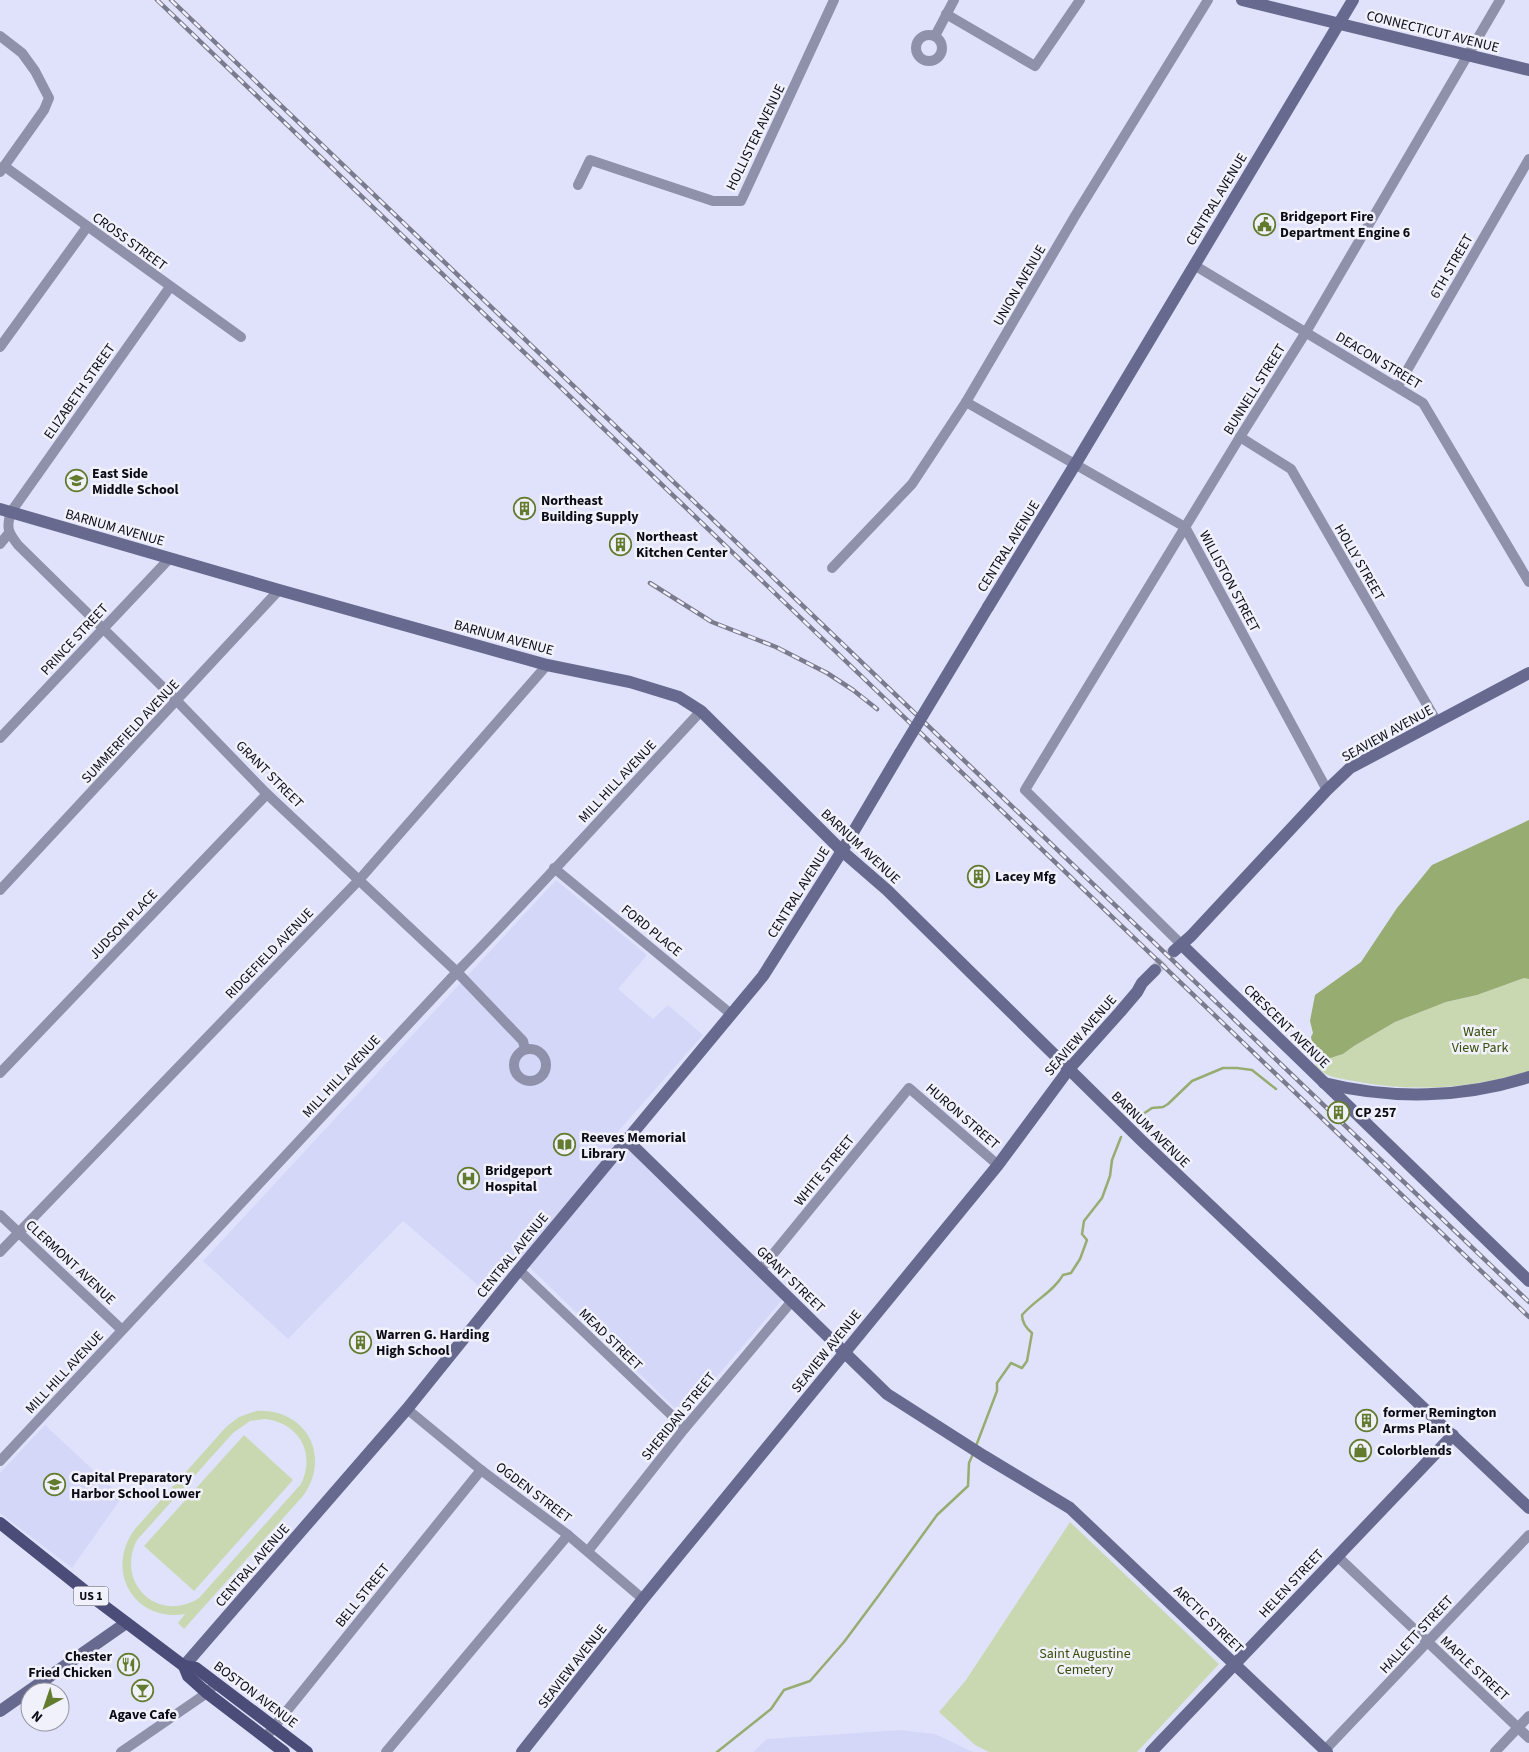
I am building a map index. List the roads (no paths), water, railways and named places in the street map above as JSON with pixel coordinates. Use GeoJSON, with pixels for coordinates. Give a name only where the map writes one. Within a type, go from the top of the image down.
{"type":"FeatureCollection","features":[{"type":"Feature","properties":{"kind":"main road","name":"CONNECTICUT AVENUE"},"geometry":{"type":"LineString","coordinates":[[1242,0],[1529,70]]}},
{"type":"Feature","properties":{"kind":"main road","name":"CENTRAL AVENUE"},"geometry":{"type":"LineString","coordinates":[[184,1666],[407,1409],[519,1270],[763,976],[842,851],[1353,0]]}},
{"type":"Feature","properties":{"kind":"main road","name":"BARNUM AVENUE"},"geometry":{"type":"LineString","coordinates":[[5,510],[279,590],[547,665],[630,682],[679,697],[701,711],[842,851],[887,890],[1142,1142],[1529,1508]]}},
{"type":"Feature","properties":{"kind":"main road","name":"SEAVIEW AVENUE"},"geometry":{"type":"LineString","coordinates":[[1178,948],[1350,768],[1529,673]]}},
{"type":"Feature","properties":{"kind":"main road","name":"CRESCENT AVENUE"},"geometry":{"type":"LineString","coordinates":[[1178,948],[1324,1082],[1529,1281]]}},
{"type":"Feature","properties":{"kind":"main road","name":"SEAVIEW AVENUE"},"geometry":{"type":"LineString","coordinates":[[522,1752],[643,1599],[998,1165],[1068,1069],[1155,970]]}},
{"type":"Feature","properties":{"kind":"main road"},"geometry":{"type":"LineString","coordinates":[[1324,1082],[1365,1091],[1412,1095],[1468,1091],[1499,1086],[1529,1077]]}},
{"type":"Feature","properties":{"kind":"main road","name":"GRANT STREET"},"geometry":{"type":"LineString","coordinates":[[626,1140],[845,1351],[887,1394],[967,1446],[1070,1508]]}},
{"type":"Feature","properties":{"kind":"main road","name":"HELEN STREET"},"geometry":{"type":"LineString","coordinates":[[1151,1752],[1453,1435]]}},
{"type":"Feature","properties":{"kind":"main road","name":"ARCTIC STREET"},"geometry":{"type":"LineString","coordinates":[[1070,1508],[1325,1751]]}},
{"type":"Feature","properties":{"kind":"main road","name":"BOSTON AVENUE"},"geometry":{"type":"LineString","coordinates":[[0,1523],[126,1623],[184,1666],[196,1668],[274,1726],[304,1751]]}},
{"type":"Feature","properties":{"kind":"main road"},"geometry":{"type":"LineString","coordinates":[[0,1711],[126,1623]]}},
{"type":"Feature","properties":{"kind":"main road","name":"BOSTON AVENUE"},"geometry":{"type":"LineString","coordinates":[[184,1666],[188,1676],[207,1693],[284,1752]]}},
{"type":"Feature","properties":{"kind":"street","name":"HOLLISTER AVENUE"},"geometry":{"type":"LineString","coordinates":[[578,185],[590,160],[713,201],[741,202],[834,0]]}},
{"type":"Feature","properties":{"kind":"street"},"geometry":{"type":"LineString","coordinates":[[935,36],[954,0]]}},
{"type":"Feature","properties":{"kind":"street"},"geometry":{"type":"LineString","coordinates":[[946,14],[1035,66],[1080,0]]}},
{"type":"Feature","properties":{"kind":"street","name":"UNION AVENUE"},"geometry":{"type":"LineString","coordinates":[[832,568],[912,484],[966,402],[1075,216],[1208,0]]}},
{"type":"Feature","properties":{"kind":"street","name":"BUNNELL STREET"},"geometry":{"type":"LineString","coordinates":[[1025,790],[1240,436],[1306,332],[1466,55],[1500,0]]}},
{"type":"Feature","properties":{"kind":"street"},"geometry":{"type":"LineString","coordinates":[[0,36],[22,53],[35,71],[49,98],[44,110],[2,169]]}},
{"type":"Feature","properties":{"kind":"street","name":"6TH STREET"},"geometry":{"type":"LineString","coordinates":[[1398,386],[1529,158]]}},
{"type":"Feature","properties":{"kind":"street","name":"CROSS STREET"},"geometry":{"type":"LineString","coordinates":[[2,169],[241,337]]}},
{"type":"Feature","properties":{"kind":"street"},"geometry":{"type":"LineString","coordinates":[[0,347],[87,227]]}},
{"type":"Feature","properties":{"kind":"street","name":"DEACON STREET"},"geometry":{"type":"LineString","coordinates":[[1194,265],[1398,386],[1423,403],[1529,582]]}},
{"type":"Feature","properties":{"kind":"street","name":"ELIZABETH STREET"},"geometry":{"type":"LineString","coordinates":[[5,510],[170,287]]}},
{"type":"Feature","properties":{"kind":"street","name":"WILLISTON STREET"},"geometry":{"type":"LineString","coordinates":[[966,402],[1076,463],[1185,527],[1327,790]]}},
{"type":"Feature","properties":{"kind":"street","name":"HOLLY STREET"},"geometry":{"type":"LineString","coordinates":[[1240,436],[1290,469],[1437,722]]}},
{"type":"Feature","properties":{"kind":"street"},"geometry":{"type":"LineString","coordinates":[[0,544],[8,533],[5,510]]}},
{"type":"Feature","properties":{"kind":"street","name":"GRANT STREET"},"geometry":{"type":"LineString","coordinates":[[8,533],[177,701],[267,794],[457,972],[523,1041],[525,1049]]}},
{"type":"Feature","properties":{"kind":"street","name":"PRINCE STREET"},"geometry":{"type":"LineString","coordinates":[[0,738],[170,558]]}},
{"type":"Feature","properties":{"kind":"street","name":"SUMMERFIELD AVENUE"},"geometry":{"type":"LineString","coordinates":[[0,890],[279,590]]}},
{"type":"Feature","properties":{"kind":"street","name":"RIDGEFIELD AVENUE"},"geometry":{"type":"LineString","coordinates":[[0,1252],[359,880],[547,665]]}},
{"type":"Feature","properties":{"kind":"street","name":"MILL HILL AVENUE"},"geometry":{"type":"LineString","coordinates":[[0,1461],[701,711]]}},
{"type":"Feature","properties":{"kind":"street","name":"CRESCENT AVENUE"},"geometry":{"type":"LineString","coordinates":[[1025,790],[1178,948]]}},
{"type":"Feature","properties":{"kind":"street","name":"JUDSON PLACE"},"geometry":{"type":"LineString","coordinates":[[0,1073],[267,794]]}},
{"type":"Feature","properties":{"kind":"street","name":"FORD PLACE"},"geometry":{"type":"LineString","coordinates":[[554,868],[731,1014]]}},
{"type":"Feature","properties":{"kind":"street","name":"HURON STREET"},"geometry":{"type":"LineString","coordinates":[[909,1088],[998,1165]]}},
{"type":"Feature","properties":{"kind":"street","name":"WHITE STREET"},"geometry":{"type":"LineString","coordinates":[[760,1270],[909,1088]]}},
{"type":"Feature","properties":{"kind":"street","name":"CLERMONT AVENUE"},"geometry":{"type":"LineString","coordinates":[[0,1215],[122,1330]]}},
{"type":"Feature","properties":{"kind":"street","name":"MEAD STREET"},"geometry":{"type":"LineString","coordinates":[[519,1270],[685,1428]]}},
{"type":"Feature","properties":{"kind":"street","name":"SHERIDAN STREET"},"geometry":{"type":"LineString","coordinates":[[588,1551],[685,1428],[792,1301]]}},
{"type":"Feature","properties":{"kind":"street","name":"OGDEN STREET"},"geometry":{"type":"LineString","coordinates":[[407,1409],[481,1470],[588,1551],[643,1599]]}},
{"type":"Feature","properties":{"kind":"street","name":"BELL STREET"},"geometry":{"type":"LineString","coordinates":[[266,1738],[481,1470]]}},
{"type":"Feature","properties":{"kind":"street"},"geometry":{"type":"LineString","coordinates":[[386,1752],[568,1535]]}},
{"type":"Feature","properties":{"kind":"street","name":"HALLETT STREET"},"geometry":{"type":"LineString","coordinates":[[1325,1751],[1529,1535]]}},
{"type":"Feature","properties":{"kind":"street","name":"MAPLE STREET"},"geometry":{"type":"LineString","coordinates":[[1337,1556],[1529,1738]]}},
{"type":"Feature","properties":{"kind":"street"},"geometry":{"type":"LineString","coordinates":[[121,1752],[207,1693],[216,1683]]}},
{"type":"Feature","properties":{"kind":"street"},"geometry":{"type":"LineString","coordinates":[[1495,1752],[1529,1716]]}},
{"type":"Feature","properties":{"kind":"waterway"},"geometry":{"type":"LineString","coordinates":[[1137,1118],[1152,1108],[1163,1107],[1168,1104],[1192,1081],[1223,1068],[1252,1070],[1276,1089]]}},
{"type":"Feature","properties":{"kind":"waterway"},"geometry":{"type":"LineString","coordinates":[[976,1446],[997,1391],[997,1383],[1011,1363],[1022,1368],[1027,1361],[1032,1333],[1025,1325],[1022,1315],[1055,1286],[1063,1275],[1071,1273],[1080,1259],[1087,1240],[1082,1234],[1084,1221],[1102,1198],[1110,1176],[1112,1160],[1121,1137]]}},
{"type":"Feature","properties":{"kind":"waterway"},"geometry":{"type":"LineString","coordinates":[[717,1752],[771,1709],[784,1690],[810,1681],[844,1642],[937,1515],[968,1486],[969,1463],[973,1454]]}},
{"type":"Feature","properties":{"kind":"tunnel"},"geometry":{"type":"LineString","coordinates":[[1155,970],[1174,951]]}},
{"type":"Feature","properties":{"kind":"railway"},"geometry":{"type":"LineString","coordinates":[[157,0],[1529,1317]]}},
{"type":"Feature","properties":{"kind":"railway"},"geometry":{"type":"LineString","coordinates":[[171,0],[1529,1302]]}},
{"type":"Feature","properties":{"kind":"railway"},"geometry":{"type":"LineString","coordinates":[[650,583],[712,622],[776,647],[827,673],[877,709]]}},
{"type":"Feature","properties":{"kind":"place","name":"Bridgeport Fire Department Engine 6"},"geometry":{"type":"Point","coordinates":[1264,224]}},
{"type":"Feature","properties":{"kind":"place","name":"East Side Middle School"},"geometry":{"type":"Point","coordinates":[76,481]}},
{"type":"Feature","properties":{"kind":"place","name":"Northeast Building Supply"},"geometry":{"type":"Point","coordinates":[525,508]}},
{"type":"Feature","properties":{"kind":"place","name":"Northeast Kitchen Center"},"geometry":{"type":"Point","coordinates":[620,544]}},
{"type":"Feature","properties":{"kind":"place","name":"Lacey Mfg"},"geometry":{"type":"Point","coordinates":[979,876]}},
{"type":"Feature","properties":{"kind":"place","name":"CP 257"},"geometry":{"type":"Point","coordinates":[1339,1112]}},
{"type":"Feature","properties":{"kind":"place","name":"Reeves Memorial Library"},"geometry":{"type":"Point","coordinates":[565,1145]}},
{"type":"Feature","properties":{"kind":"place","name":"Bridgeport Hospital"},"geometry":{"type":"Point","coordinates":[469,1178]}},
{"type":"Feature","properties":{"kind":"place","name":"Warren G. Harding High School"},"geometry":{"type":"Point","coordinates":[360,1342]}},
{"type":"Feature","properties":{"kind":"place","name":"former Remington Arms Plant"},"geometry":{"type":"Point","coordinates":[1367,1420]}},
{"type":"Feature","properties":{"kind":"place","name":"Colorblends"},"geometry":{"type":"Point","coordinates":[1361,1450]}},
{"type":"Feature","properties":{"kind":"place","name":"Capital Preparatory Harbor School Lower"},"geometry":{"type":"Point","coordinates":[55,1485]}},
{"type":"Feature","properties":{"kind":"place","name":"Chester Fried Chicken"},"geometry":{"type":"Point","coordinates":[128,1664]}},
{"type":"Feature","properties":{"kind":"place","name":"Agave Cafe"},"geometry":{"type":"Point","coordinates":[143,1691]}},
{"type":"Feature","properties":{"kind":"park label","name":"Water View Park"},"geometry":{"type":"Point","coordinates":[1480,1040]}},
{"type":"Feature","properties":{"kind":"park label","name":"Saint Augustine Cemetery"},"geometry":{"type":"Point","coordinates":[1085,1662]}}]}
